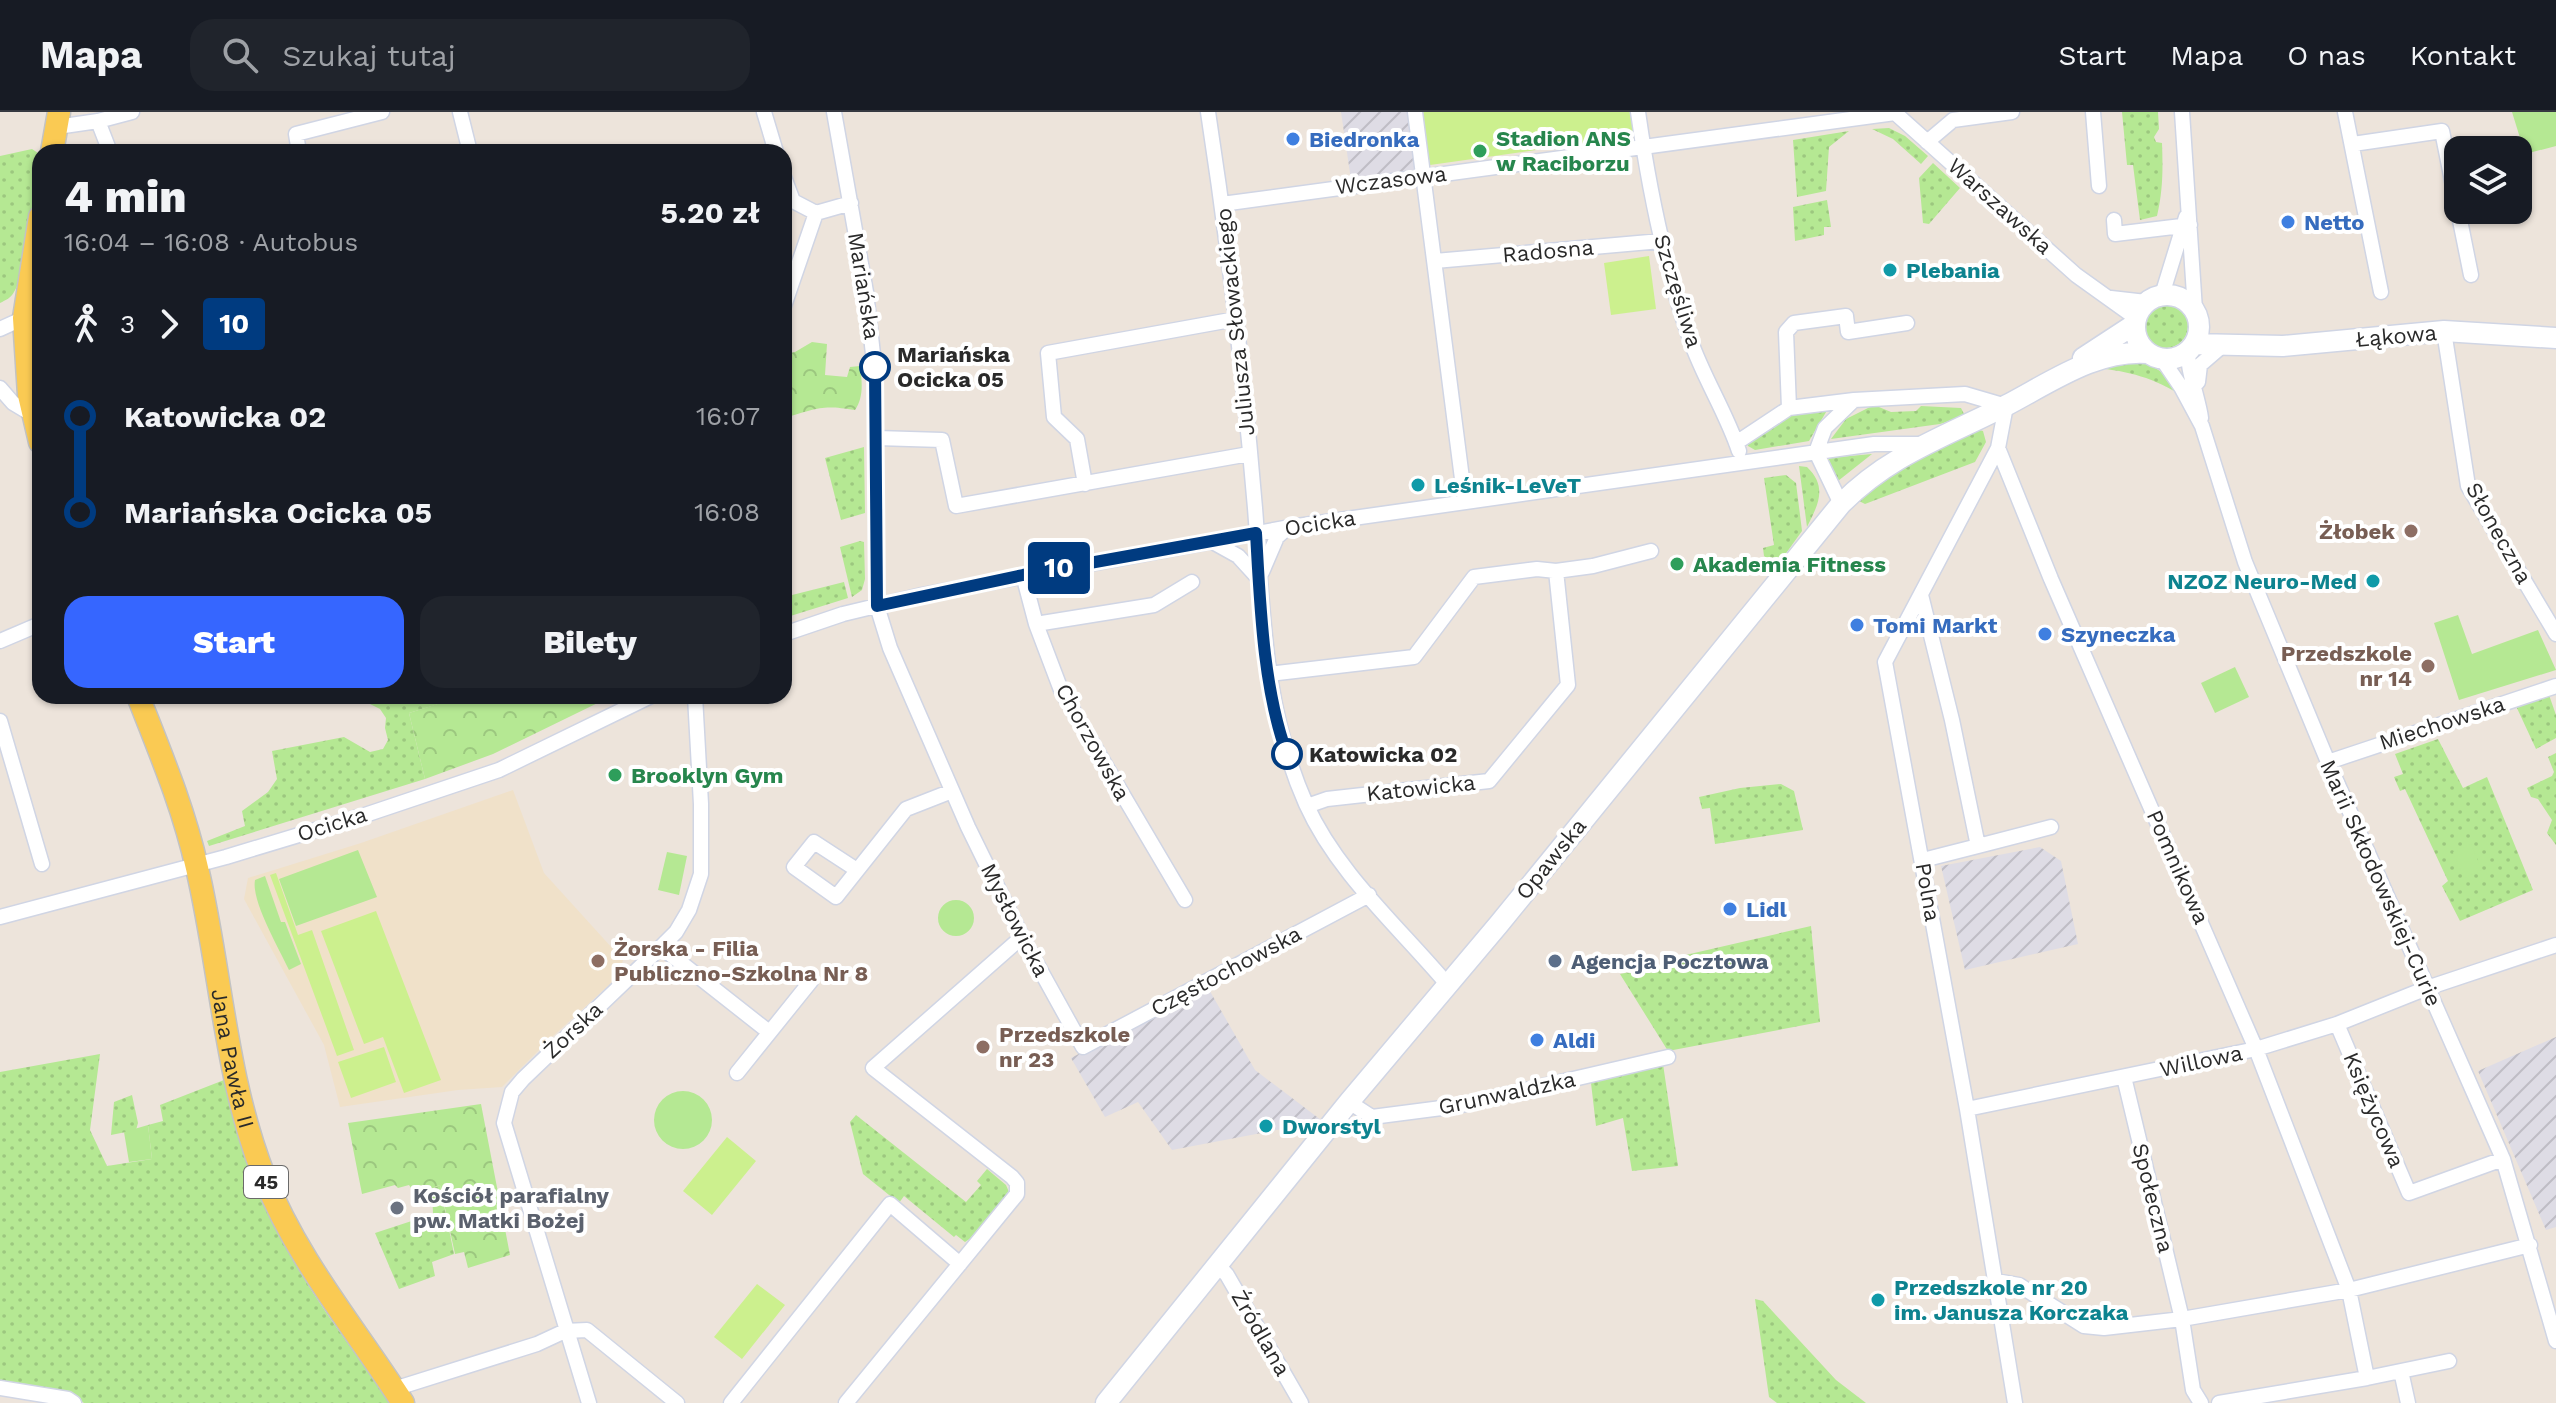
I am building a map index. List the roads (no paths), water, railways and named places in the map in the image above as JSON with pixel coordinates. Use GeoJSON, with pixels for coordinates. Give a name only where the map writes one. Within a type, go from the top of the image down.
{"type":"FeatureCollection","features":[{"type":"Feature","properties":{"kind":"main road"},"geometry":{"type":"LineString","coordinates":[[53,144],[58,119]]}},
{"type":"Feature","properties":{"kind":"main road"},"geometry":{"type":"LineString","coordinates":[[32,268],[24,318],[32,384]]}},
{"type":"Feature","properties":{"kind":"main road"},"geometry":{"type":"LineString","coordinates":[[2194,332],[2179,357],[2155,356],[2138,341],[2139,314],[2180,297],[2194,332],[2229,346]]}},
{"type":"Feature","properties":{"kind":"main road","name":"Opawska"},"geometry":{"type":"LineString","coordinates":[[2051,381],[2139,314]]}},
{"type":"Feature","properties":{"kind":"main road","name":"Łąkowa"},"geometry":{"type":"LineString","coordinates":[[2229,346],[2283,346],[2444,331],[2556,338]]}},
{"type":"Feature","properties":{"kind":"main road","name":"Opawska"},"geometry":{"type":"LineString","coordinates":[[1106,1403],[1841,504],[1878,470],[1922,444],[2006,406],[2051,381],[2118,353],[2155,356]]}},
{"type":"Feature","properties":{"kind":"main road","name":"45"},"geometry":{"type":"LineString","coordinates":[[141,704],[197,865]]}},
{"type":"Feature","properties":{"kind":"main road","name":"Jana Pawła II"},"geometry":{"type":"LineString","coordinates":[[197,865],[237,1084],[263,1175],[305,1261],[399,1396]]}},
{"type":"Feature","properties":{"kind":"street"},"geometry":{"type":"LineString","coordinates":[[58,119],[98,121],[132,112]]}},
{"type":"Feature","properties":{"kind":"street"},"geometry":{"type":"LineString","coordinates":[[298,144],[296,134],[382,112]]}},
{"type":"Feature","properties":{"kind":"street"},"geometry":{"type":"LineString","coordinates":[[460,112],[468,144]]}},
{"type":"Feature","properties":{"kind":"street"},"geometry":{"type":"LineString","coordinates":[[764,112],[774,144]]}},
{"type":"Feature","properties":{"kind":"street","name":"Mariańska"},"geometry":{"type":"LineString","coordinates":[[834,112],[870,320],[875,372],[877,606]]}},
{"type":"Feature","properties":{"kind":"street","name":"Juliusza Słowackiego"},"geometry":{"type":"LineString","coordinates":[[1208,112],[1236,319],[1256,533]]}},
{"type":"Feature","properties":{"kind":"street"},"geometry":{"type":"LineString","coordinates":[[1415,112],[1465,502]]}},
{"type":"Feature","properties":{"kind":"street","name":"Szczęśliwa"},"geometry":{"type":"LineString","coordinates":[[1638,112],[1661,241],[1691,343],[1742,461]]}},
{"type":"Feature","properties":{"kind":"street","name":"Wczasowa"},"geometry":{"type":"LineString","coordinates":[[1222,204],[1643,148],[1847,115],[1894,112]]}},
{"type":"Feature","properties":{"kind":"street","name":"Warszawska"},"geometry":{"type":"LineString","coordinates":[[1894,112],[2076,275],[2108,298],[2139,314]]}},
{"type":"Feature","properties":{"kind":"street"},"geometry":{"type":"LineString","coordinates":[[1927,142],[1953,120],[2012,112]]}},
{"type":"Feature","properties":{"kind":"street"},"geometry":{"type":"LineString","coordinates":[[2093,112],[2099,186]]}},
{"type":"Feature","properties":{"kind":"street"},"geometry":{"type":"LineString","coordinates":[[2182,112],[2194,332]]}},
{"type":"Feature","properties":{"kind":"street"},"geometry":{"type":"LineString","coordinates":[[2345,112],[2381,292]]}},
{"type":"Feature","properties":{"kind":"street"},"geometry":{"type":"LineString","coordinates":[[98,121],[107,144]]}},
{"type":"Feature","properties":{"kind":"street"},"geometry":{"type":"LineString","coordinates":[[2353,144],[2442,131],[2471,275]]}},
{"type":"Feature","properties":{"kind":"street"},"geometry":{"type":"LineString","coordinates":[[792,198],[816,213],[851,203]]}},
{"type":"Feature","properties":{"kind":"street"},"geometry":{"type":"LineString","coordinates":[[792,283],[816,213]]}},
{"type":"Feature","properties":{"kind":"street"},"geometry":{"type":"LineString","coordinates":[[2114,220],[2115,234],[2187,225]]}},
{"type":"Feature","properties":{"kind":"street"},"geometry":{"type":"LineString","coordinates":[[2108,298],[2119,323],[2139,314],[2187,225]]}},
{"type":"Feature","properties":{"kind":"street","name":"Radosna"},"geometry":{"type":"LineString","coordinates":[[1435,261],[1661,241]]}},
{"type":"Feature","properties":{"kind":"street"},"geometry":{"type":"LineString","coordinates":[[1789,408],[1786,332],[1794,323],[1846,316],[1848,332],[1907,323]]}},
{"type":"Feature","properties":{"kind":"street"},"geometry":{"type":"LineString","coordinates":[[0,329],[24,318]]}},
{"type":"Feature","properties":{"kind":"street"},"geometry":{"type":"LineString","coordinates":[[1085,484],[1077,439],[1054,417],[1048,353],[1236,319]]}},
{"type":"Feature","properties":{"kind":"street","name":"Słoneczna"},"geometry":{"type":"LineString","coordinates":[[2444,331],[2468,486],[2556,634]]}},
{"type":"Feature","properties":{"kind":"street","name":"Marii Skłodowskiej-Curie"},"geometry":{"type":"LineString","coordinates":[[2194,332],[2187,361],[2198,395]]}},
{"type":"Feature","properties":{"kind":"street","name":"Marii Skłodowskiej-Curie"},"geometry":{"type":"LineString","coordinates":[[2229,346],[2200,365],[2198,395],[2202,426],[2245,562],[2328,762],[2503,1159],[2556,1341]]}},
{"type":"Feature","properties":{"kind":"street","name":"Marii Skłodowskiej-Curie"},"geometry":{"type":"LineString","coordinates":[[2155,356],[2181,387],[2202,426]]}},
{"type":"Feature","properties":{"kind":"street"},"geometry":{"type":"LineString","coordinates":[[0,388],[13,403],[32,401]]}},
{"type":"Feature","properties":{"kind":"street"},"geometry":{"type":"LineString","coordinates":[[1736,443],[1789,408],[1854,400],[1965,394],[2006,406]]}},
{"type":"Feature","properties":{"kind":"street"},"geometry":{"type":"LineString","coordinates":[[1841,504],[1816,452],[1825,428],[1854,400]]}},
{"type":"Feature","properties":{"kind":"street","name":"Polna"},"geometry":{"type":"LineString","coordinates":[[2006,406],[1998,448],[1885,662],[1967,1109],[2015,1403]]}},
{"type":"Feature","properties":{"kind":"street"},"geometry":{"type":"LineString","coordinates":[[877,438],[942,440],[956,506],[1249,454]]}},
{"type":"Feature","properties":{"kind":"street","name":"Ocicka"},"geometry":{"type":"LineString","coordinates":[[792,632],[877,606],[1023,575],[1290,527],[1656,476],[1742,461],[1874,444],[1922,444]]}},
{"type":"Feature","properties":{"kind":"street","name":"Pomnikowa"},"geometry":{"type":"LineString","coordinates":[[1998,448],[2051,579],[2256,1049],[2349,1290],[2367,1378]]}},
{"type":"Feature","properties":{"kind":"street"},"geometry":{"type":"LineString","coordinates":[[1259,579],[1277,537],[1290,527]]}},
{"type":"Feature","properties":{"kind":"street"},"geometry":{"type":"LineString","coordinates":[[1256,533],[1269,674],[1278,727],[1307,806],[1333,849],[1369,895],[1447,984]]}},
{"type":"Feature","properties":{"kind":"street"},"geometry":{"type":"LineString","coordinates":[[1211,541],[1238,556],[1259,579]]}},
{"type":"Feature","properties":{"kind":"street"},"geometry":{"type":"LineString","coordinates":[[1269,674],[1414,657],[1474,577],[1593,566],[1651,551]]}},
{"type":"Feature","properties":{"kind":"street","name":"Katowicka"},"geometry":{"type":"LineString","coordinates":[[1307,806],[1327,799],[1489,781],[1568,685],[1556,571]]}},
{"type":"Feature","properties":{"kind":"street","name":"Chorzowska"},"geometry":{"type":"LineString","coordinates":[[1023,575],[1036,624],[1061,690],[1185,900]]}},
{"type":"Feature","properties":{"kind":"street"},"geometry":{"type":"LineString","coordinates":[[1036,624],[1154,605],[1192,582]]}},
{"type":"Feature","properties":{"kind":"street"},"geometry":{"type":"LineString","coordinates":[[1921,595],[1952,720],[1978,846]]}},
{"type":"Feature","properties":{"kind":"street","name":"Mysłowicka"},"geometry":{"type":"LineString","coordinates":[[877,606],[886,639],[952,791],[1022,937],[1083,1047]]}},
{"type":"Feature","properties":{"kind":"street"},"geometry":{"type":"LineString","coordinates":[[0,641],[32,627]]}},
{"type":"Feature","properties":{"kind":"street","name":"Miechowska"},"geometry":{"type":"LineString","coordinates":[[2328,762],[2556,686]]}},
{"type":"Feature","properties":{"kind":"street","name":"Ocicka"},"geometry":{"type":"LineString","coordinates":[[0,917],[197,865],[365,815],[499,770],[635,704]]}},
{"type":"Feature","properties":{"kind":"street","name":"Żorska"},"geometry":{"type":"LineString","coordinates":[[589,1403],[504,1123],[512,1092],[533,1067],[676,932],[689,910],[701,874],[695,704]]}},
{"type":"Feature","properties":{"kind":"street"},"geometry":{"type":"LineString","coordinates":[[0,721],[42,864]]}},
{"type":"Feature","properties":{"kind":"street"},"geometry":{"type":"LineString","coordinates":[[857,870],[906,809],[952,791]]}},
{"type":"Feature","properties":{"kind":"street"},"geometry":{"type":"LineString","coordinates":[[1923,860],[2051,827]]}},
{"type":"Feature","properties":{"kind":"street","name":"Częstochowska"},"geometry":{"type":"LineString","coordinates":[[1083,1047],[1369,895]]}},
{"type":"Feature","properties":{"kind":"street"},"geometry":{"type":"LineString","coordinates":[[846,1403],[1015,1199],[1017,1183],[873,1068],[1022,937]]}},
{"type":"Feature","properties":{"kind":"street","name":"Willowa"},"geometry":{"type":"LineString","coordinates":[[1967,1109],[2256,1049],[2337,1024],[2427,988],[2556,945]]}},
{"type":"Feature","properties":{"kind":"street"},"geometry":{"type":"LineString","coordinates":[[661,947],[769,1032]]}},
{"type":"Feature","properties":{"kind":"street"},"geometry":{"type":"LineString","coordinates":[[737,1073],[811,981]]}},
{"type":"Feature","properties":{"kind":"street","name":"Księżycowa"},"geometry":{"type":"LineString","coordinates":[[2337,1024],[2409,1193],[2503,1159]]}},
{"type":"Feature","properties":{"kind":"street","name":"Grunwaldzka"},"geometry":{"type":"LineString","coordinates":[[1349,1102],[1372,1117],[1457,1106],[1668,1057]]}},
{"type":"Feature","properties":{"kind":"street","name":"Społeczna"},"geometry":{"type":"LineString","coordinates":[[2124,1077],[2182,1319],[2193,1390],[2201,1403]]}},
{"type":"Feature","properties":{"kind":"street"},"geometry":{"type":"LineString","coordinates":[[731,1403],[890,1204],[960,1264]]}},
{"type":"Feature","properties":{"kind":"street"},"geometry":{"type":"LineString","coordinates":[[1996,1281],[2019,1285],[2073,1321],[2094,1328],[2182,1319],[2349,1290],[2530,1245]]}},
{"type":"Feature","properties":{"kind":"street","name":"Źródlana"},"geometry":{"type":"LineString","coordinates":[[1218,1265],[1227,1275],[1301,1403]]}},
{"type":"Feature","properties":{"kind":"street"},"geometry":{"type":"LineString","coordinates":[[399,1396],[565,1331],[587,1330],[677,1403]]}},
{"type":"Feature","properties":{"kind":"street"},"geometry":{"type":"LineString","coordinates":[[2219,1403],[2449,1361]]}},
{"type":"Feature","properties":{"kind":"street"},"geometry":{"type":"LineString","coordinates":[[2401,1371],[2408,1403]]}},
{"type":"Feature","properties":{"kind":"street"},"geometry":{"type":"LineString","coordinates":[[0,1388],[68,1399],[74,1403]]}},
{"type":"Feature","properties":{"kind":"place","name":"Biedronka"},"geometry":{"type":"Point","coordinates":[1293,139]}},
{"type":"Feature","properties":{"kind":"place","name":"Stadion ANS w Raciborzu"},"geometry":{"type":"Point","coordinates":[1480,151]}},
{"type":"Feature","properties":{"kind":"place","name":"Netto"},"geometry":{"type":"Point","coordinates":[2288,222]}},
{"type":"Feature","properties":{"kind":"place","name":"Plebania"},"geometry":{"type":"Point","coordinates":[1890,270]}},
{"type":"Feature","properties":{"kind":"place","name":"Mariańska Ocicka 05"},"geometry":{"type":"Point","coordinates":[875,367]}},
{"type":"Feature","properties":{"kind":"place","name":"Leśnik-LeVeT"},"geometry":{"type":"Point","coordinates":[1418,485]}},
{"type":"Feature","properties":{"kind":"place","name":"Żłobek"},"geometry":{"type":"Point","coordinates":[2411,531]}},
{"type":"Feature","properties":{"kind":"place","name":"Akademia Fitness"},"geometry":{"type":"Point","coordinates":[1677,564]}},
{"type":"Feature","properties":{"kind":"place","name":"NZOZ Neuro-Med"},"geometry":{"type":"Point","coordinates":[2373,581]}},
{"type":"Feature","properties":{"kind":"place","name":"Tomi Markt"},"geometry":{"type":"Point","coordinates":[1857,625]}},
{"type":"Feature","properties":{"kind":"place","name":"Szyneczka"},"geometry":{"type":"Point","coordinates":[2045,634]}},
{"type":"Feature","properties":{"kind":"place","name":"Przedszkole nr 14"},"geometry":{"type":"Point","coordinates":[2428,666]}},
{"type":"Feature","properties":{"kind":"place","name":"Katowicka 02"},"geometry":{"type":"Point","coordinates":[1287,754]}},
{"type":"Feature","properties":{"kind":"place","name":"Brooklyn Gym"},"geometry":{"type":"Point","coordinates":[615,775]}},
{"type":"Feature","properties":{"kind":"place","name":"Lidl"},"geometry":{"type":"Point","coordinates":[1730,909]}},
{"type":"Feature","properties":{"kind":"place","name":"Żorska - Filia Publiczno-Szkolna Nr 8"},"geometry":{"type":"Point","coordinates":[598,961]}},
{"type":"Feature","properties":{"kind":"place","name":"Agencja Pocztowa"},"geometry":{"type":"Point","coordinates":[1555,961]}},
{"type":"Feature","properties":{"kind":"place","name":"Aldi"},"geometry":{"type":"Point","coordinates":[1537,1040]}},
{"type":"Feature","properties":{"kind":"place","name":"Przedszkole nr 23"},"geometry":{"type":"Point","coordinates":[983,1047]}},
{"type":"Feature","properties":{"kind":"place","name":"Dworstyl"},"geometry":{"type":"Point","coordinates":[1266,1126]}},
{"type":"Feature","properties":{"kind":"place","name":"Kościół parafialny pw. Matki Bożej"},"geometry":{"type":"Point","coordinates":[397,1208]}},
{"type":"Feature","properties":{"kind":"place","name":"Przedszkole nr 20 im. Janusza Korczaka"},"geometry":{"type":"Point","coordinates":[1878,1300]}}]}
